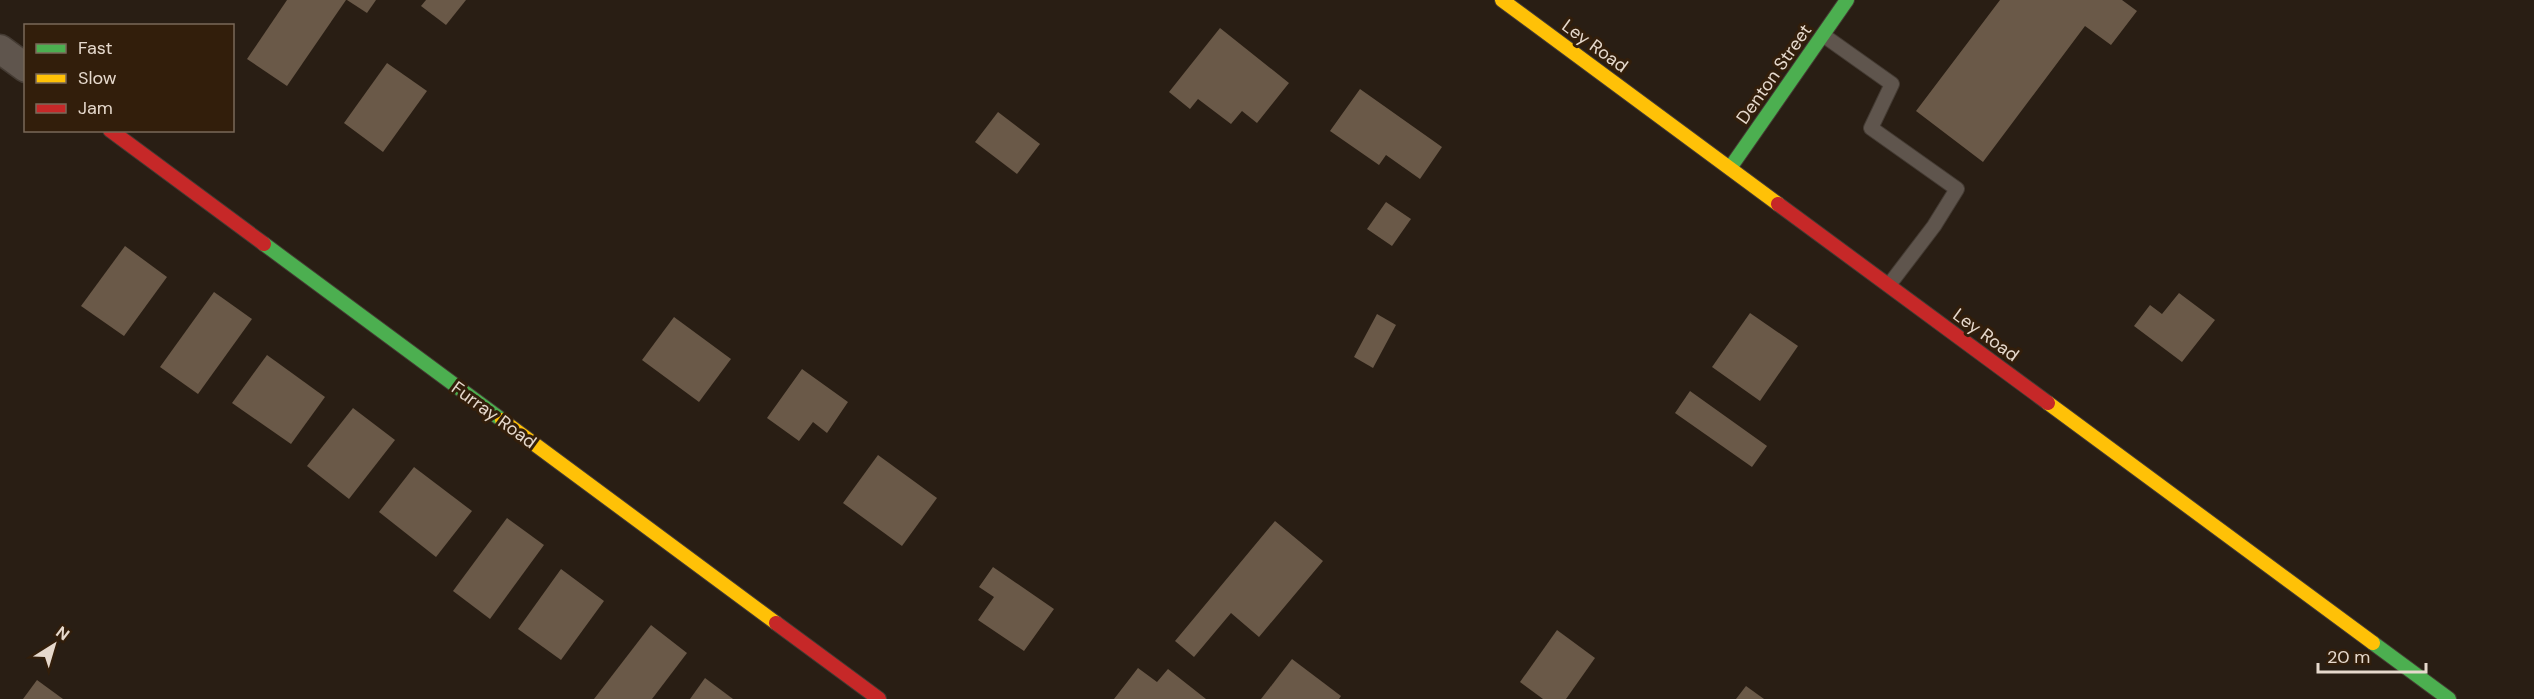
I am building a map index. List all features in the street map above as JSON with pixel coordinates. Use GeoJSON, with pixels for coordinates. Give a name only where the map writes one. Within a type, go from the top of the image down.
{"type":"FeatureCollection","features":[{"type":"Feature","properties":{"kind":"main road","name":"Ley Road"},"geometry":{"type":"LineString","coordinates":[[1502,0],[2449,699]]}},
{"type":"Feature","properties":{"kind":"main road","name":"Denton Street"},"geometry":{"type":"LineString","coordinates":[[1730,168],[1847,0]]}},
{"type":"Feature","properties":{"kind":"main road","name":"Furray Road"},"geometry":{"type":"LineString","coordinates":[[113,132],[879,699]]}},
{"type":"Feature","properties":{"kind":"street"},"geometry":{"type":"LineString","coordinates":[[0,50],[24,67]]}},
{"type":"Feature","properties":{"kind":"lane"},"geometry":{"type":"LineString","coordinates":[[1823,35],[1892,84],[1870,128],[1957,189],[1934,226],[1889,285]]}},
{"type":"Feature","properties":{"kind":"building"},"geometry":{"type":"Polygon","coordinates":[[[287,0],[346,0],[287,86],[247,59],[287,0]]]}},
{"type":"Feature","properties":{"kind":"building"},"geometry":{"type":"Polygon","coordinates":[[[347,0],[376,0],[367,13],[347,0]]]}},
{"type":"Feature","properties":{"kind":"building"},"geometry":{"type":"Polygon","coordinates":[[[426,0],[466,0],[446,25],[421,6],[426,0]]]}},
{"type":"Feature","properties":{"kind":"building"},"geometry":{"type":"Polygon","coordinates":[[[2000,0],[2122,0],[2137,11],[2111,45],[2085,26],[1983,162],[1916,111],[2000,0]]]}},
{"type":"Feature","properties":{"kind":"building"},"geometry":{"type":"Polygon","coordinates":[[[1220,28],[1289,83],[1257,123],[1242,111],[1231,124],[1198,99],[1190,109],[1169,92],[1220,28]]]}},
{"type":"Feature","properties":{"kind":"building"},"geometry":{"type":"Polygon","coordinates":[[[387,63],[427,91],[383,152],[344,123],[387,63]]]}},
{"type":"Feature","properties":{"kind":"building"},"geometry":{"type":"Polygon","coordinates":[[[1360,89],[1442,147],[1420,179],[1386,155],[1379,165],[1330,131],[1360,89]]]}},
{"type":"Feature","properties":{"kind":"building"},"geometry":{"type":"Polygon","coordinates":[[[998,112],[1040,144],[1017,174],[975,142],[998,112]]]}},
{"type":"Feature","properties":{"kind":"building"},"geometry":{"type":"Polygon","coordinates":[[[1386,202],[1411,219],[1392,246],[1367,229],[1386,202]]]}},
{"type":"Feature","properties":{"kind":"building"},"geometry":{"type":"Polygon","coordinates":[[[125,246],[167,277],[124,336],[81,306],[125,246]]]}},
{"type":"Feature","properties":{"kind":"building"},"geometry":{"type":"Polygon","coordinates":[[[214,292],[252,319],[198,394],[160,367],[214,292]]]}},
{"type":"Feature","properties":{"kind":"building"},"geometry":{"type":"Polygon","coordinates":[[[2179,293],[2215,320],[2182,362],[2134,326],[2150,305],[2162,314],[2179,293]]]}},
{"type":"Feature","properties":{"kind":"building"},"geometry":{"type":"Polygon","coordinates":[[[1750,313],[1798,346],[1760,401],[1712,367],[1750,313]]]}},
{"type":"Feature","properties":{"kind":"building"},"geometry":{"type":"Polygon","coordinates":[[[1377,314],[1396,325],[1373,368],[1354,357],[1377,314]]]}},
{"type":"Feature","properties":{"kind":"building"},"geometry":{"type":"Polygon","coordinates":[[[674,317],[731,359],[699,402],[642,360],[674,317]]]}},
{"type":"Feature","properties":{"kind":"building"},"geometry":{"type":"Polygon","coordinates":[[[267,355],[325,397],[291,444],[232,403],[267,355]]]}},
{"type":"Feature","properties":{"kind":"building"},"geometry":{"type":"Polygon","coordinates":[[[802,369],[848,402],[827,433],[813,422],[799,441],[767,418],[802,369]]]}},
{"type":"Feature","properties":{"kind":"building"},"geometry":{"type":"Polygon","coordinates":[[[1690,391],[1767,446],[1752,467],[1675,413],[1690,391]]]}},
{"type":"Feature","properties":{"kind":"building"},"geometry":{"type":"Polygon","coordinates":[[[353,408],[395,440],[349,499],[307,466],[353,408]]]}},
{"type":"Feature","properties":{"kind":"building"},"geometry":{"type":"Polygon","coordinates":[[[878,455],[937,498],[902,546],[843,503],[878,455]]]}},
{"type":"Feature","properties":{"kind":"building"},"geometry":{"type":"Polygon","coordinates":[[[414,467],[472,511],[436,557],[379,512],[414,467]]]}},
{"type":"Feature","properties":{"kind":"building"},"geometry":{"type":"Polygon","coordinates":[[[507,518],[544,545],[490,619],[453,591],[507,518]]]}},
{"type":"Feature","properties":{"kind":"building"},"geometry":{"type":"Polygon","coordinates":[[[1275,521],[1323,561],[1259,637],[1231,613],[1194,657],[1175,641],[1275,521]]]}},
{"type":"Feature","properties":{"kind":"building"},"geometry":{"type":"Polygon","coordinates":[[[993,567],[1054,609],[1024,651],[978,620],[994,597],[979,587],[993,567]]]}},
{"type":"Feature","properties":{"kind":"building"},"geometry":{"type":"Polygon","coordinates":[[[561,569],[604,601],[561,660],[518,629],[561,569]]]}},
{"type":"Feature","properties":{"kind":"building"},"geometry":{"type":"Polygon","coordinates":[[[651,625],[687,653],[652,699],[594,699],[651,625]]]}},
{"type":"Feature","properties":{"kind":"building"},"geometry":{"type":"Polygon","coordinates":[[[1557,630],[1595,658],[1566,699],[1543,699],[1520,682],[1557,630]]]}},
{"type":"Feature","properties":{"kind":"building"},"geometry":{"type":"Polygon","coordinates":[[[1292,659],[1341,696],[1339,699],[1261,699],[1292,659]]]}},
{"type":"Feature","properties":{"kind":"building"},"geometry":{"type":"Polygon","coordinates":[[[1138,668],[1157,682],[1168,669],[1206,699],[1114,699],[1138,668]]]}},
{"type":"Feature","properties":{"kind":"building"},"geometry":{"type":"Polygon","coordinates":[[[705,678],[733,699],[690,699],[705,678]]]}},
{"type":"Feature","properties":{"kind":"building"},"geometry":{"type":"Polygon","coordinates":[[[37,680],[63,699],[23,699],[37,680]]]}},
{"type":"Feature","properties":{"kind":"building"},"geometry":{"type":"Polygon","coordinates":[[[1746,686],[1764,699],[1736,699],[1746,686]]]}},
{"type":"Feature","properties":{"kind":"traffic: fast"},"geometry":{"type":"LineString","coordinates":[[1730,168],[1847,0]]}},
{"type":"Feature","properties":{"kind":"traffic: fast"},"geometry":{"type":"LineString","coordinates":[[264,244],[502,420]]}},
{"type":"Feature","properties":{"kind":"traffic: fast"},"geometry":{"type":"LineString","coordinates":[[2373,643],[2449,699]]}},
{"type":"Feature","properties":{"kind":"traffic: slow"},"geometry":{"type":"LineString","coordinates":[[1502,0],[1778,204]]}},
{"type":"Feature","properties":{"kind":"traffic: slow"},"geometry":{"type":"LineString","coordinates":[[2048,403],[2373,643]]}},
{"type":"Feature","properties":{"kind":"traffic: slow"},"geometry":{"type":"LineString","coordinates":[[502,420],[776,623]]}},
{"type":"Feature","properties":{"kind":"traffic: jam"},"geometry":{"type":"LineString","coordinates":[[113,132],[264,244]]}},
{"type":"Feature","properties":{"kind":"traffic: jam"},"geometry":{"type":"LineString","coordinates":[[1778,204],[2048,403]]}},
{"type":"Feature","properties":{"kind":"traffic: jam"},"geometry":{"type":"LineString","coordinates":[[776,623],[879,699]]}}]}
